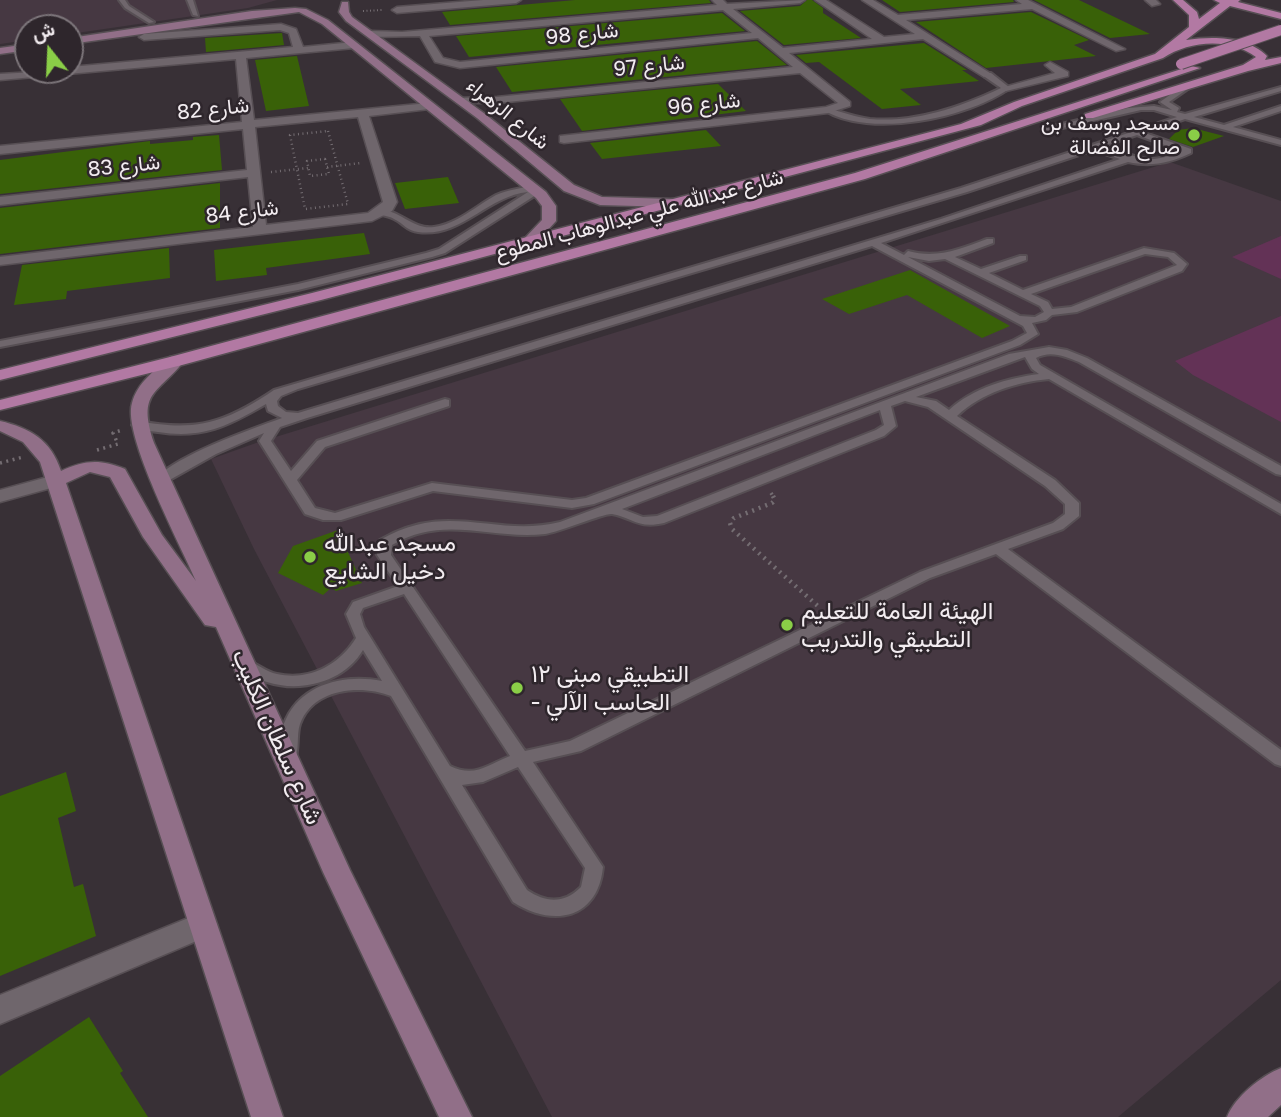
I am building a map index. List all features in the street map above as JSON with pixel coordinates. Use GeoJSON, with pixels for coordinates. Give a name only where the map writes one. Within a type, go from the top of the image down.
{"type":"FeatureCollection","features":[{"type":"Feature","properties":{"kind":"main road"},"geometry":{"type":"LineString","coordinates":[[1178,0],[1194,14],[1194,31]]}},
{"type":"Feature","properties":{"kind":"main road"},"geometry":{"type":"LineString","coordinates":[[1258,0],[1281,6]]}},
{"type":"Feature","properties":{"kind":"main road"},"geometry":{"type":"LineString","coordinates":[[963,127],[1018,104],[1149,60],[1178,45],[1227,1],[1281,16]]}},
{"type":"Feature","properties":{"kind":"main road","name":"شارع عبدالله علي عبدالوهاب المطوع"},"geometry":{"type":"LineString","coordinates":[[0,405],[176,361],[860,176],[1188,66],[1281,30]]}},
{"type":"Feature","properties":{"kind":"main road","name":"شارع عبدالله علي عبدالوهاب المطوع"},"geometry":{"type":"LineString","coordinates":[[0,375],[529,242],[1188,66],[1281,38]]}},
{"type":"Feature","properties":{"kind":"main road"},"geometry":{"type":"LineString","coordinates":[[1178,45],[1223,42],[1246,47],[1260,54],[1260,60],[1245,68]]}},
{"type":"Feature","properties":{"kind":"main road"},"geometry":{"type":"LineString","coordinates":[[860,176],[1045,129],[1245,68],[1281,60]]}},
{"type":"Feature","properties":{"kind":"street"},"geometry":{"type":"LineString","coordinates":[[397,10],[516,0]]}},
{"type":"Feature","properties":{"kind":"street"},"geometry":{"type":"LineString","coordinates":[[376,38],[721,3],[800,0]]}},
{"type":"Feature","properties":{"kind":"street"},"geometry":{"type":"LineString","coordinates":[[820,0],[883,41]]}},
{"type":"Feature","properties":{"kind":"street"},"geometry":{"type":"LineString","coordinates":[[867,0],[988,75]]}},
{"type":"Feature","properties":{"kind":"street"},"geometry":{"type":"LineString","coordinates":[[1020,0],[1120,49]]}},
{"type":"Feature","properties":{"kind":"street"},"geometry":{"type":"LineString","coordinates":[[84,39],[232,13],[276,1]]}},
{"type":"Feature","properties":{"kind":"street","name":"شارع الزهراء"},"geometry":{"type":"LineString","coordinates":[[276,1],[275,4],[279,8],[299,11],[326,22],[534,190],[549,205],[551,214],[549,221],[529,242]]}},
{"type":"Feature","properties":{"kind":"street"},"geometry":{"type":"LineString","coordinates":[[721,3],[804,69]]}},
{"type":"Feature","properties":{"kind":"street"},"geometry":{"type":"LineString","coordinates":[[84,32],[196,15],[299,11],[342,5]]}},
{"type":"Feature","properties":{"kind":"street","name":"شارع الزهراء"},"geometry":{"type":"LineString","coordinates":[[342,5],[376,38],[477,113],[561,181],[583,195],[600,201],[673,203]]}},
{"type":"Feature","properties":{"kind":"street"},"geometry":{"type":"LineString","coordinates":[[897,18],[1033,6]]}},
{"type":"Feature","properties":{"kind":"street"},"geometry":{"type":"LineString","coordinates":[[132,32],[144,37],[281,27],[293,31],[299,51]]}},
{"type":"Feature","properties":{"kind":"street","name":"شارع 98"},"geometry":{"type":"LineString","coordinates":[[423,33],[439,60],[460,65],[761,35]]}},
{"type":"Feature","properties":{"kind":"street"},"geometry":{"type":"LineString","coordinates":[[781,51],[926,36]]}},
{"type":"Feature","properties":{"kind":"street"},"geometry":{"type":"LineString","coordinates":[[143,65],[144,37]]}},
{"type":"Feature","properties":{"kind":"street"},"geometry":{"type":"LineString","coordinates":[[0,77],[354,45]]}},
{"type":"Feature","properties":{"kind":"street"},"geometry":{"type":"LineString","coordinates":[[241,56],[260,231]]}},
{"type":"Feature","properties":{"kind":"street"},"geometry":{"type":"LineString","coordinates":[[1006,88],[1065,74],[1050,65]]}},
{"type":"Feature","properties":{"kind":"street"},"geometry":{"type":"LineString","coordinates":[[386,71],[403,71],[415,66]]}},
{"type":"Feature","properties":{"kind":"street","name":"شارع 97"},"geometry":{"type":"LineString","coordinates":[[460,100],[497,100],[804,69]]}},
{"type":"Feature","properties":{"kind":"street","name":"شارع 96"},"geometry":{"type":"LineString","coordinates":[[564,139],[828,110],[843,106],[846,102],[804,69]]}},
{"type":"Feature","properties":{"kind":"street"},"geometry":{"type":"LineString","coordinates":[[1027,69],[1047,79]]}},
{"type":"Feature","properties":{"kind":"street"},"geometry":{"type":"LineString","coordinates":[[401,83],[408,78],[430,77]]}},
{"type":"Feature","properties":{"kind":"street","name":"شارع 97"},"geometry":{"type":"LineString","coordinates":[[477,113],[497,100]]}},
{"type":"Feature","properties":{"kind":"street","name":"شارع 82"},"geometry":{"type":"LineString","coordinates":[[0,150],[429,106]]}},
{"type":"Feature","properties":{"kind":"street"},"geometry":{"type":"LineString","coordinates":[[450,122],[472,122],[477,113]]}},
{"type":"Feature","properties":{"kind":"street"},"geometry":{"type":"LineString","coordinates":[[363,114],[390,202],[382,212]]}},
{"type":"Feature","properties":{"kind":"street","name":"شارع 83"},"geometry":{"type":"LineString","coordinates":[[0,201],[253,173]]}},
{"type":"Feature","properties":{"kind":"street"},"geometry":{"type":"LineString","coordinates":[[534,190],[555,187],[561,181]]}},
{"type":"Feature","properties":{"kind":"street","name":"شارع 84"},"geometry":{"type":"LineString","coordinates":[[0,261],[359,219],[382,212]]}},
{"type":"Feature","properties":{"kind":"street"},"geometry":{"type":"LineString","coordinates":[[138,425],[138,403],[152,381],[176,361]]}},
{"type":"Feature","properties":{"kind":"street","name":"شارع سلطان الكليب"},"geometry":{"type":"LineString","coordinates":[[138,425],[208,587],[247,666],[343,884],[456,1117]]}},
{"type":"Feature","properties":{"kind":"street"},"geometry":{"type":"LineString","coordinates":[[0,426],[16,429],[34,439],[44,451],[267,1117]]}},
{"type":"Feature","properties":{"kind":"street"},"geometry":{"type":"LineString","coordinates":[[0,496],[55,481],[88,466],[104,467],[118,473],[153,537],[247,666]]}},
{"type":"Feature","properties":{"kind":"street"},"geometry":{"type":"LineString","coordinates":[[0,1010],[203,925]]}},
{"type":"Feature","properties":{"kind":"street"},"geometry":{"type":"LineString","coordinates":[[1243,1117],[1281,1084]]}},
{"type":"Feature","properties":{"kind":"lane"},"geometry":{"type":"LineString","coordinates":[[122,0],[127,7],[151,22]]}},
{"type":"Feature","properties":{"kind":"lane"},"geometry":{"type":"LineString","coordinates":[[190,0],[196,15]]}},
{"type":"Feature","properties":{"kind":"lane"},"geometry":{"type":"LineString","coordinates":[[988,75],[1006,88]]}},
{"type":"Feature","properties":{"kind":"lane"},"geometry":{"type":"LineString","coordinates":[[1187,116],[1164,104],[1188,86]]}},
{"type":"Feature","properties":{"kind":"lane"},"geometry":{"type":"LineString","coordinates":[[828,110],[855,120],[909,121],[1006,88]]}},
{"type":"Feature","properties":{"kind":"lane"},"geometry":{"type":"LineString","coordinates":[[138,425],[171,431],[210,428],[279,392],[567,308],[600,306],[879,220],[1092,148],[1116,145],[1138,133],[1187,116],[1280,90]]}},
{"type":"Feature","properties":{"kind":"lane"},"geometry":{"type":"LineString","coordinates":[[1045,129],[1077,125],[1141,108],[1154,108],[1281,143]]}},
{"type":"Feature","properties":{"kind":"lane"},"geometry":{"type":"LineString","coordinates":[[1226,127],[1281,108]]}},
{"type":"Feature","properties":{"kind":"lane"},"geometry":{"type":"LineString","coordinates":[[161,479],[186,463],[303,415],[874,243],[896,233],[1128,159],[1155,163],[1188,151],[1138,133]]}},
{"type":"Feature","properties":{"kind":"lane"},"geometry":{"type":"LineString","coordinates":[[1116,145],[1128,159]]}},
{"type":"Feature","properties":{"kind":"lane"},"geometry":{"type":"LineString","coordinates":[[382,212],[401,218],[412,228],[426,230],[466,219],[502,194],[523,188],[534,190]]}},
{"type":"Feature","properties":{"kind":"lane"},"geometry":{"type":"LineString","coordinates":[[0,344],[298,286],[443,251],[534,190]]}},
{"type":"Feature","properties":{"kind":"lane"},"geometry":{"type":"LineString","coordinates":[[896,233],[898,248],[909,255],[925,259],[948,257],[990,241]]}},
{"type":"Feature","properties":{"kind":"lane"},"geometry":{"type":"LineString","coordinates":[[275,425],[265,441],[310,511],[330,517],[432,486],[563,505],[589,501],[1031,337],[1032,329],[1017,318],[874,243]]}},
{"type":"Feature","properties":{"kind":"lane"},"geometry":{"type":"LineString","coordinates":[[1017,318],[1036,320],[1045,317],[1049,312],[1078,308],[1179,269],[1182,264],[1171,255],[1144,251],[1023,293]]}},
{"type":"Feature","properties":{"kind":"lane"},"geometry":{"type":"LineString","coordinates":[[948,257],[1048,306],[1049,312]]}},
{"type":"Feature","properties":{"kind":"lane"},"geometry":{"type":"LineString","coordinates":[[982,272],[1023,258]]}},
{"type":"Feature","properties":{"kind":"lane"},"geometry":{"type":"LineString","coordinates":[[600,306],[617,320]]}},
{"type":"Feature","properties":{"kind":"lane"},"geometry":{"type":"LineString","coordinates":[[567,308],[588,315],[592,328]]}},
{"type":"Feature","properties":{"kind":"lane"},"geometry":{"type":"LineString","coordinates":[[1037,352],[1030,357],[1031,363],[1051,376],[1281,510]]}},
{"type":"Feature","properties":{"kind":"lane"},"geometry":{"type":"LineString","coordinates":[[407,588],[355,608],[354,620],[363,639],[446,770],[520,897],[539,909],[564,909],[585,897],[592,888],[593,867],[383,550],[385,543],[393,538],[431,525],[448,523],[526,530],[553,528],[610,509],[1013,356],[1037,352],[1059,352],[1083,360],[1281,471]]}},
{"type":"Feature","properties":{"kind":"lane"},"geometry":{"type":"LineString","coordinates":[[950,416],[967,401],[1024,379],[1051,376]]}},
{"type":"Feature","properties":{"kind":"lane"},"geometry":{"type":"LineString","coordinates":[[279,392],[271,401],[274,411],[284,415],[303,415]]}},
{"type":"Feature","properties":{"kind":"lane"},"geometry":{"type":"LineString","coordinates":[[446,770],[459,778],[472,778],[521,759],[575,746],[925,575],[1058,526],[1072,516],[1072,503],[1050,482],[928,402],[905,398]]}},
{"type":"Feature","properties":{"kind":"lane"},"geometry":{"type":"LineString","coordinates":[[290,480],[321,444],[445,403]]}},
{"type":"Feature","properties":{"kind":"lane"},"geometry":{"type":"LineString","coordinates":[[610,509],[650,522],[885,431],[890,425],[885,405]]}},
{"type":"Feature","properties":{"kind":"lane"},"geometry":{"type":"LineString","coordinates":[[998,549],[1281,759]]}},
{"type":"Feature","properties":{"kind":"lane"},"geometry":{"type":"LineString","coordinates":[[247,666],[270,680],[303,681],[320,677],[342,665],[358,650],[363,639]]}},
{"type":"Feature","properties":{"kind":"lane"},"geometry":{"type":"LineString","coordinates":[[288,761],[290,729],[295,717],[315,697],[343,685],[358,683],[386,687],[397,693]]}},
{"type":"Feature","properties":{"kind":"path"},"geometry":{"type":"LineString","coordinates":[[342,5],[397,10]]}},
{"type":"Feature","properties":{"kind":"path"},"geometry":{"type":"LineString","coordinates":[[328,131],[338,166],[348,204],[305,209],[290,135],[328,131]]}},
{"type":"Feature","properties":{"kind":"path"},"geometry":{"type":"LineString","coordinates":[[325,159],[327,167],[328,174],[310,176],[307,161],[325,159]]}},
{"type":"Feature","properties":{"kind":"path"},"geometry":{"type":"LineString","coordinates":[[327,167],[378,161]]}},
{"type":"Feature","properties":{"kind":"path"},"geometry":{"type":"LineString","coordinates":[[253,173],[308,168]]}},
{"type":"Feature","properties":{"kind":"path"},"geometry":{"type":"LineString","coordinates":[[92,452],[118,444],[113,433],[138,425]]}},
{"type":"Feature","properties":{"kind":"path"},"geometry":{"type":"LineString","coordinates":[[0,463],[44,451]]}},
{"type":"Feature","properties":{"kind":"path"},"geometry":{"type":"LineString","coordinates":[[757,481],[774,495],[775,500],[734,518],[730,523],[732,529],[834,620]]}},
{"type":"Feature","properties":{"kind":"shaded area"},"geometry":{"type":"Polygon","coordinates":[[[0,0],[277,0],[248,8],[84,32],[84,14],[14,14],[14,42],[0,44],[0,0]]]}},
{"type":"Feature","properties":{"kind":"shaded area","name":"الهيئة العامة للتعليم التطبيقي والتدريب"},"geometry":{"type":"Polygon","coordinates":[[[1170,162],[1281,201],[1281,980],[1118,1117],[552,1117],[254,549],[211,459],[1170,162]]]}},
{"type":"Feature","properties":{"kind":"shaded area"},"geometry":{"type":"Polygon","coordinates":[[[1281,236],[1281,279],[1232,257],[1281,236]]]}},
{"type":"Feature","properties":{"kind":"shaded area"},"geometry":{"type":"Polygon","coordinates":[[[1281,316],[1281,422],[1193,375],[1175,361],[1281,316]]]}},
{"type":"Feature","properties":{"kind":"building"},"geometry":{"type":"Polygon","coordinates":[[[575,0],[709,0],[711,3],[450,25],[442,12],[575,0]]]}},
{"type":"Feature","properties":{"kind":"building"},"geometry":{"type":"Polygon","coordinates":[[[807,0],[812,0],[823,8],[823,13],[861,38],[784,45],[740,11],[800,6],[807,0]]]}},
{"type":"Feature","properties":{"kind":"building"},"geometry":{"type":"Polygon","coordinates":[[[882,0],[1013,0],[1014,2],[900,12],[882,0]]]}},
{"type":"Feature","properties":{"kind":"building"},"geometry":{"type":"Polygon","coordinates":[[[1034,0],[1079,0],[1150,34],[1110,38],[1034,0]]]}},
{"type":"Feature","properties":{"kind":"building"},"geometry":{"type":"Polygon","coordinates":[[[1031,12],[1089,40],[1074,45],[1096,56],[986,68],[916,22],[1031,12]]]}},
{"type":"Feature","properties":{"kind":"building"},"geometry":{"type":"Polygon","coordinates":[[[722,13],[745,31],[469,57],[456,36],[722,13]]]}},
{"type":"Feature","properties":{"kind":"building"},"geometry":{"type":"Polygon","coordinates":[[[282,33],[284,45],[206,52],[205,38],[282,33]]]}},
{"type":"Feature","properties":{"kind":"building"},"geometry":{"type":"Polygon","coordinates":[[[757,41],[787,65],[512,92],[496,67],[757,41]]]}},
{"type":"Feature","properties":{"kind":"building"},"geometry":{"type":"Polygon","coordinates":[[[924,43],[967,70],[962,70],[979,81],[900,89],[921,105],[882,109],[819,62],[806,63],[796,55],[924,43]]]}},
{"type":"Feature","properties":{"kind":"building"},"geometry":{"type":"Polygon","coordinates":[[[297,56],[309,106],[266,111],[255,60],[297,56]]]}},
{"type":"Feature","properties":{"kind":"building"},"geometry":{"type":"Polygon","coordinates":[[[718,84],[746,111],[582,131],[560,99],[718,84]]]}},
{"type":"Feature","properties":{"kind":"building"},"geometry":{"type":"Polygon","coordinates":[[[1193,128],[1224,136],[1193,147],[1169,139],[1178,130],[1193,128]]]}},
{"type":"Feature","properties":{"kind":"building"},"geometry":{"type":"Polygon","coordinates":[[[706,130],[721,146],[602,159],[590,143],[706,130]]]}},
{"type":"Feature","properties":{"kind":"building"},"geometry":{"type":"Polygon","coordinates":[[[219,135],[222,170],[0,194],[0,160],[219,135]]]}},
{"type":"Feature","properties":{"kind":"building"},"geometry":{"type":"Polygon","coordinates":[[[448,177],[459,203],[405,209],[395,183],[448,177]]]}},
{"type":"Feature","properties":{"kind":"building"},"geometry":{"type":"Polygon","coordinates":[[[220,183],[220,228],[0,254],[0,208],[220,183]]]}},
{"type":"Feature","properties":{"kind":"building"},"geometry":{"type":"Polygon","coordinates":[[[364,233],[370,254],[266,268],[267,275],[216,281],[214,250],[364,233]]]}},
{"type":"Feature","properties":{"kind":"building"},"geometry":{"type":"Polygon","coordinates":[[[169,248],[170,278],[67,291],[66,299],[14,305],[22,265],[169,248]]]}},
{"type":"Feature","properties":{"kind":"building"},"geometry":{"type":"Polygon","coordinates":[[[910,270],[1010,326],[982,338],[907,295],[849,314],[822,299],[910,270]]]}},
{"type":"Feature","properties":{"kind":"building","name":"مسجد عبدالله دخيل الشايع"},"geometry":{"type":"Polygon","coordinates":[[[338,530],[362,583],[336,591],[331,588],[323,595],[278,573],[293,546],[338,530]]]}},
{"type":"Feature","properties":{"kind":"building"},"geometry":{"type":"Polygon","coordinates":[[[66,772],[76,811],[58,818],[74,887],[83,884],[96,936],[0,976],[0,796],[66,772]]]}},
{"type":"Feature","properties":{"kind":"building"},"geometry":{"type":"Polygon","coordinates":[[[89,1017],[148,1117],[0,1117],[0,1076],[89,1017]]]}},
{"type":"Feature","properties":{"kind":"place","name":"مسجد يوسف بن صالح الفضالة"},"geometry":{"type":"Point","coordinates":[1194,135]}},
{"type":"Feature","properties":{"kind":"place","name":"مسجد عبدالله دخيل الشايع"},"geometry":{"type":"Point","coordinates":[310,557]}},
{"type":"Feature","properties":{"kind":"place","name":"الهيئة العامة للتعليم التطبيقي والتدريب"},"geometry":{"type":"Point","coordinates":[787,625]}},
{"type":"Feature","properties":{"kind":"place","name":"التطبيقي مبنى ١٢ - الحاسب الآلي"},"geometry":{"type":"Point","coordinates":[517,688]}}]}
